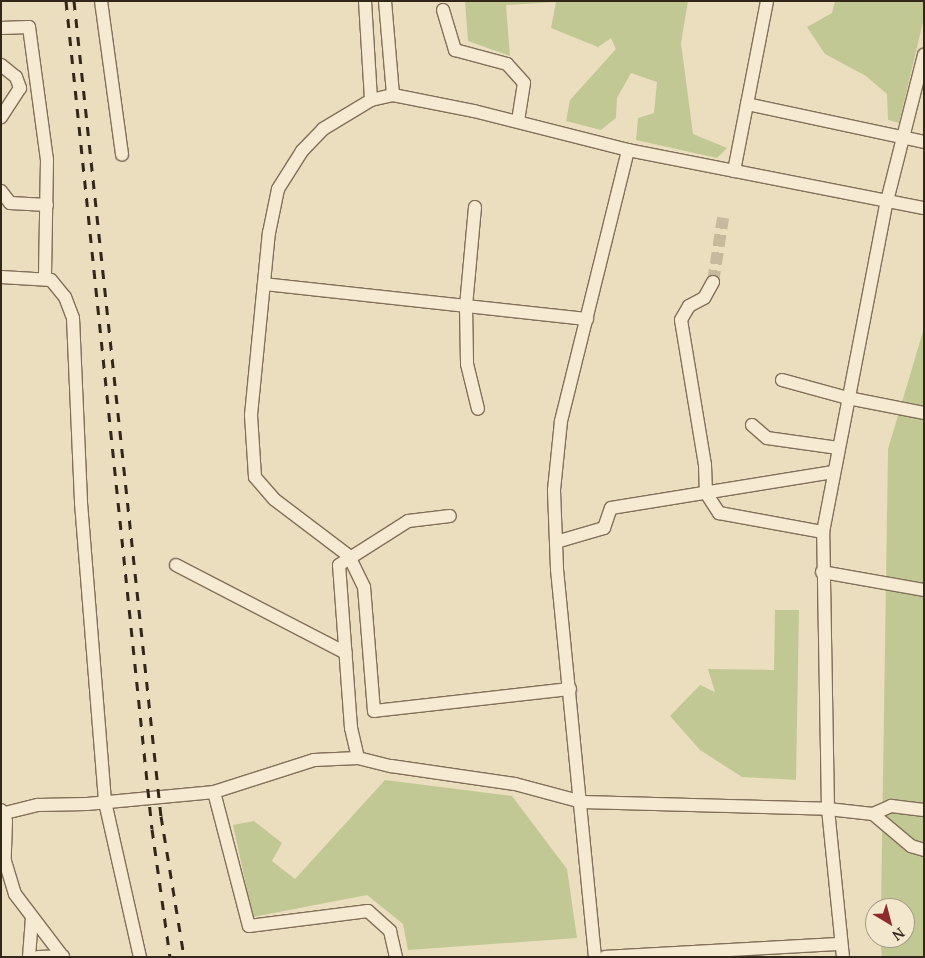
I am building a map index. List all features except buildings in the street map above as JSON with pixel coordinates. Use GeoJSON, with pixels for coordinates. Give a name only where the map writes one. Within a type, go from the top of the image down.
{"type":"FeatureCollection","features":[{"type":"Feature","properties":{"kind":"street"},"geometry":{"type":"LineString","coordinates":[[101,1],[122,155]]}},
{"type":"Feature","properties":{"kind":"street"},"geometry":{"type":"LineString","coordinates":[[365,1],[371,100]]}},
{"type":"Feature","properties":{"kind":"street"},"geometry":{"type":"LineString","coordinates":[[385,1],[393,95]]}},
{"type":"Feature","properties":{"kind":"street"},"geometry":{"type":"LineString","coordinates":[[734,171],[767,1]]}},
{"type":"Feature","properties":{"kind":"street"},"geometry":{"type":"LineString","coordinates":[[443,10],[455,50],[507,64],[524,83],[518,122]]}},
{"type":"Feature","properties":{"kind":"street"},"geometry":{"type":"LineString","coordinates":[[1,28],[29,27],[47,160],[46,279]]}},
{"type":"Feature","properties":{"kind":"street"},"geometry":{"type":"LineString","coordinates":[[843,957],[828,809],[822,572],[823,532],[833,472],[887,201],[924,55]]}},
{"type":"Feature","properties":{"kind":"street"},"geometry":{"type":"LineString","coordinates":[[1,64],[16,77],[20,88],[1,117]]}},
{"type":"Feature","properties":{"kind":"street"},"geometry":{"type":"LineString","coordinates":[[570,689],[374,711],[364,587],[349,556],[274,499],[255,477],[251,415],[269,232],[278,189],[302,151],[323,130],[371,100],[393,95],[518,122],[628,150],[924,208]]}},
{"type":"Feature","properties":{"kind":"street"},"geometry":{"type":"LineString","coordinates":[[747,104],[924,142]]}},
{"type":"Feature","properties":{"kind":"street"},"geometry":{"type":"LineString","coordinates":[[595,957],[582,802],[556,542],[554,490],[561,421],[628,150]]}},
{"type":"Feature","properties":{"kind":"street"},"geometry":{"type":"LineString","coordinates":[[1,191],[10,203],[47,205]]}},
{"type":"Feature","properties":{"kind":"street"},"geometry":{"type":"LineString","coordinates":[[474,207],[466,305],[467,364],[478,409]]}},
{"type":"Feature","properties":{"kind":"street"},"geometry":{"type":"LineString","coordinates":[[1,277],[51,280],[65,297],[72,318],[81,503],[105,802],[140,957]]}},
{"type":"Feature","properties":{"kind":"street"},"geometry":{"type":"LineString","coordinates":[[713,282],[704,298],[689,306],[681,320],[705,465],[706,493],[719,514],[823,532]]}},
{"type":"Feature","properties":{"kind":"street"},"geometry":{"type":"LineString","coordinates":[[264,284],[587,319]]}},
{"type":"Feature","properties":{"kind":"street"},"geometry":{"type":"LineString","coordinates":[[782,380],[848,398],[924,413]]}},
{"type":"Feature","properties":{"kind":"street"},"geometry":{"type":"LineString","coordinates":[[752,425],[766,438],[838,448]]}},
{"type":"Feature","properties":{"kind":"street"},"geometry":{"type":"LineString","coordinates":[[556,542],[604,528],[611,508],[833,472]]}},
{"type":"Feature","properties":{"kind":"street"},"geometry":{"type":"LineString","coordinates":[[358,758],[352,728],[339,566],[349,556],[408,521],[450,516]]}},
{"type":"Feature","properties":{"kind":"street"},"geometry":{"type":"LineString","coordinates":[[176,565],[346,653]]}},
{"type":"Feature","properties":{"kind":"street"},"geometry":{"type":"LineString","coordinates":[[822,572],[924,590]]}},
{"type":"Feature","properties":{"kind":"street"},"geometry":{"type":"LineString","coordinates":[[63,956],[15,894],[4,862],[2,811],[20,800],[32,806],[105,802],[214,792],[314,760],[358,758],[391,766],[516,784],[582,802],[828,809],[873,814],[891,806],[924,810]]}},
{"type":"Feature","properties":{"kind":"street"},"geometry":{"type":"LineString","coordinates":[[214,792],[249,926],[368,911],[390,931],[396,957]]}},
{"type":"Feature","properties":{"kind":"street"},"geometry":{"type":"LineString","coordinates":[[4,844],[12,825],[32,806]]}},
{"type":"Feature","properties":{"kind":"street"},"geometry":{"type":"LineString","coordinates":[[873,814],[911,846],[924,850]]}},
{"type":"Feature","properties":{"kind":"street"},"geometry":{"type":"LineString","coordinates":[[29,957],[32,917]]}},
{"type":"Feature","properties":{"kind":"street"},"geometry":{"type":"LineString","coordinates":[[605,957],[841,944]]}},
{"type":"Feature","properties":{"kind":"street"},"geometry":{"type":"LineString","coordinates":[[38,957],[63,956]]}},
{"type":"Feature","properties":{"kind":"green space"},"geometry":{"type":"Polygon","coordinates":[[[465,1],[688,1],[681,43],[693,134],[727,148],[717,158],[636,140],[638,118],[654,113],[657,82],[631,73],[617,98],[616,118],[601,130],[566,121],[570,100],[616,49],[611,38],[598,47],[551,28],[556,2],[506,5],[510,56],[468,41],[465,1]]]}},
{"type":"Feature","properties":{"kind":"green space"},"geometry":{"type":"Polygon","coordinates":[[[835,1],[924,1],[924,18],[899,123],[888,120],[887,94],[866,76],[825,54],[807,27],[832,13],[835,1]]]}},
{"type":"Feature","properties":{"kind":"green space"},"geometry":{"type":"Polygon","coordinates":[[[924,328],[924,957],[882,957],[881,948],[915,948],[915,898],[881,898],[888,449],[924,328]]]}},
{"type":"Feature","properties":{"kind":"green space"},"geometry":{"type":"Polygon","coordinates":[[[775,610],[799,610],[796,780],[742,777],[700,750],[670,716],[700,685],[715,692],[708,669],[774,670],[775,610]]]}},
{"type":"Feature","properties":{"kind":"green space"},"geometry":{"type":"Polygon","coordinates":[[[385,780],[512,796],[567,869],[577,938],[408,950],[403,924],[367,895],[253,917],[233,825],[254,821],[282,843],[272,861],[295,879],[385,780]]]}},
{"type":"Feature","properties":{"kind":"tunnel"},"geometry":{"type":"LineString","coordinates":[[713,282],[723,218]]}},
{"type":"Feature","properties":{"kind":"railway"},"geometry":{"type":"LineString","coordinates":[[66,1],[152,829],[170,957]]}},
{"type":"Feature","properties":{"kind":"railway"},"geometry":{"type":"LineString","coordinates":[[74,1],[161,816],[184,957]]}}]}
